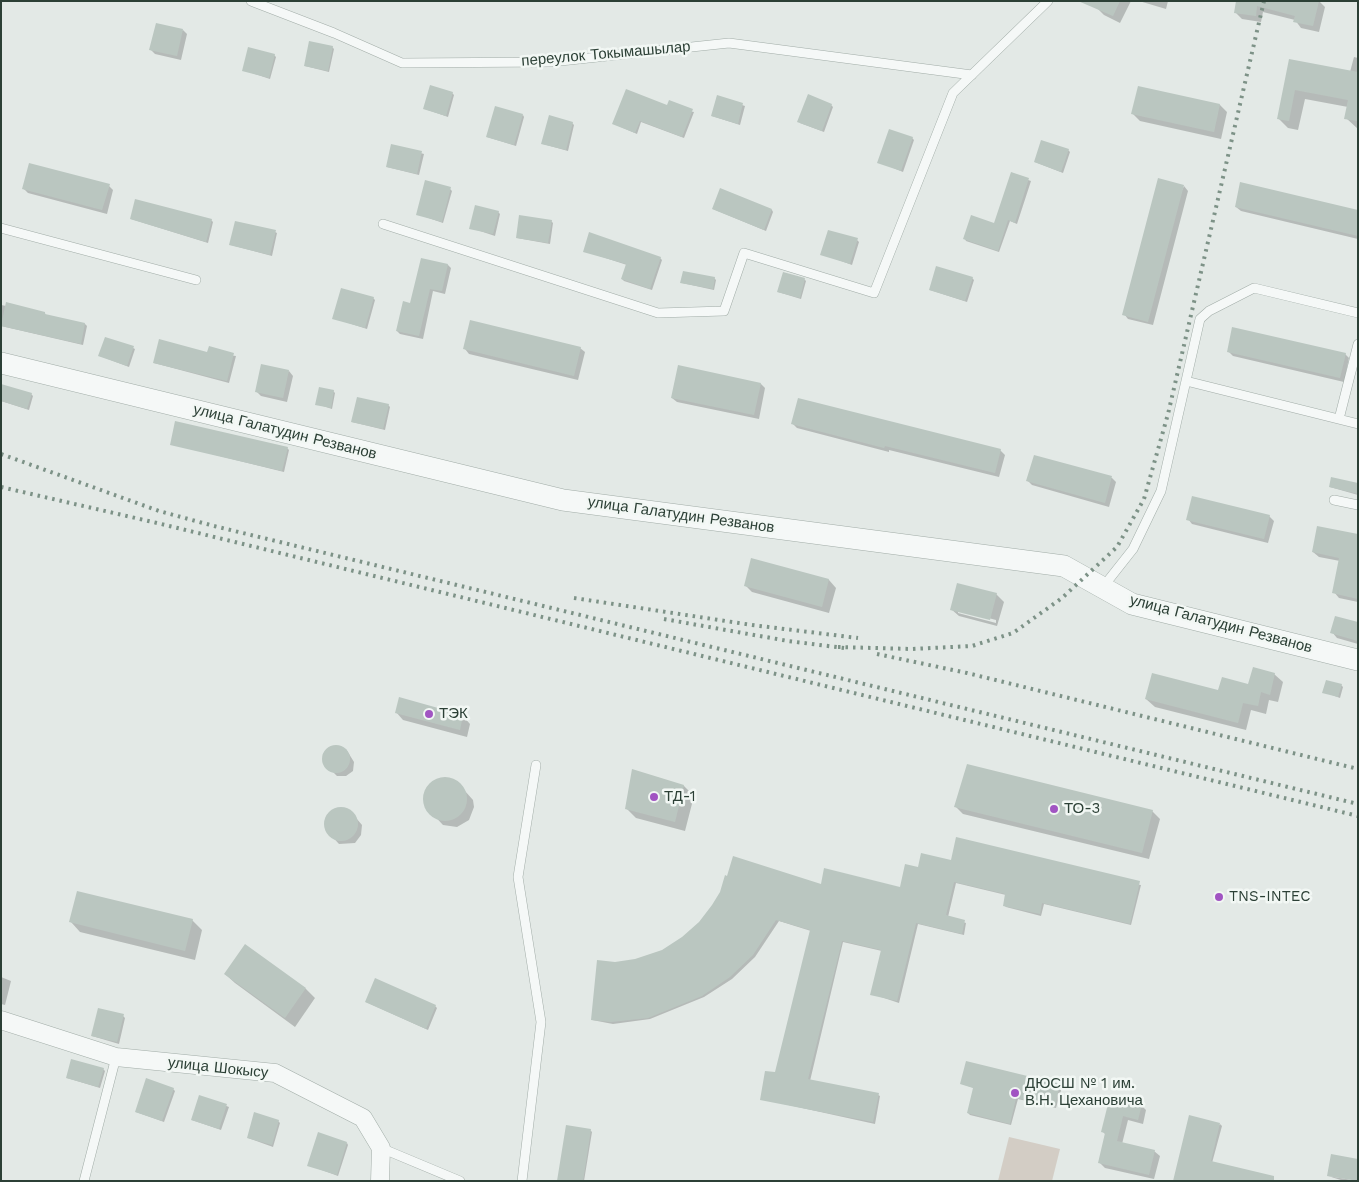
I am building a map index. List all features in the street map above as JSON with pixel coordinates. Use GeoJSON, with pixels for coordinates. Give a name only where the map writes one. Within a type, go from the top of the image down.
{"type":"FeatureCollection","features":[{"type":"Feature","properties":{"kind":"street","name":"улица Галатудин Резванов"},"geometry":{"type":"LineString","coordinates":[[1,363],[563,500],[1064,566],[1132,604],[1358,660]]}},
{"type":"Feature","properties":{"kind":"street","name":"улица Шокысу"},"geometry":{"type":"LineString","coordinates":[[1,1020],[116,1057],[275,1073],[363,1118],[380,1148],[380,1181]]}},
{"type":"Feature","properties":{"kind":"lane","name":"переулок Токымашылар"},"geometry":{"type":"LineString","coordinates":[[251,1],[334,33],[402,63],[551,62],[729,43],[972,75]]}},
{"type":"Feature","properties":{"kind":"lane"},"geometry":{"type":"LineString","coordinates":[[383,224],[658,313],[724,311],[744,253],[874,293],[953,93],[1048,1]]}},
{"type":"Feature","properties":{"kind":"lane"},"geometry":{"type":"LineString","coordinates":[[1,228],[196,280]]}},
{"type":"Feature","properties":{"kind":"lane"},"geometry":{"type":"LineString","coordinates":[[1103,588],[1133,549],[1161,491],[1200,319],[1209,311],[1254,288],[1358,313]]}},
{"type":"Feature","properties":{"kind":"lane"},"geometry":{"type":"LineString","coordinates":[[1339,419],[1358,344]]}},
{"type":"Feature","properties":{"kind":"lane"},"geometry":{"type":"LineString","coordinates":[[1186,382],[1358,424]]}},
{"type":"Feature","properties":{"kind":"lane"},"geometry":{"type":"LineString","coordinates":[[1334,500],[1358,505]]}},
{"type":"Feature","properties":{"kind":"lane"},"geometry":{"type":"LineString","coordinates":[[522,1181],[541,1022],[518,876],[536,765]]}},
{"type":"Feature","properties":{"kind":"lane"},"geometry":{"type":"LineString","coordinates":[[84,1181],[116,1057]]}},
{"type":"Feature","properties":{"kind":"lane"},"geometry":{"type":"LineString","coordinates":[[380,1148],[460,1181]]}},
{"type":"Feature","properties":{"kind":"shaded area"},"geometry":{"type":"Polygon","coordinates":[[[1009,1137],[1060,1149],[1052,1181],[998,1181],[1009,1137]]]}},
{"type":"Feature","properties":{"kind":"building"},"geometry":{"type":"Polygon","coordinates":[[[1078,1],[1120,1],[1113,16],[1078,1]]]}},
{"type":"Feature","properties":{"kind":"building"},"geometry":{"type":"Polygon","coordinates":[[[1236,1],[1319,1],[1313,26],[1293,22],[1295,16],[1257,6],[1256,16],[1234,13],[1236,1]]]}},
{"type":"Feature","properties":{"kind":"building"},"geometry":{"type":"Polygon","coordinates":[[[156,23],[183,29],[177,56],[149,50],[156,23]]]}},
{"type":"Feature","properties":{"kind":"building"},"geometry":{"type":"Polygon","coordinates":[[[309,41],[333,46],[328,71],[304,66],[309,41]]]}},
{"type":"Feature","properties":{"kind":"building"},"geometry":{"type":"Polygon","coordinates":[[[248,47],[275,54],[269,78],[242,71],[248,47]]]}},
{"type":"Feature","properties":{"kind":"building"},"geometry":{"type":"Polygon","coordinates":[[[1289,59],[1358,72],[1358,121],[1344,119],[1348,100],[1295,90],[1289,121],[1277,119],[1289,59]]]}},
{"type":"Feature","properties":{"kind":"building"},"geometry":{"type":"Polygon","coordinates":[[[430,85],[453,92],[446,116],[423,109],[430,85]]]}},
{"type":"Feature","properties":{"kind":"building"},"geometry":{"type":"Polygon","coordinates":[[[1138,86],[1220,104],[1214,132],[1131,114],[1138,86]]]}},
{"type":"Feature","properties":{"kind":"building"},"geometry":{"type":"Polygon","coordinates":[[[626,89],[667,105],[669,100],[693,109],[682,137],[640,121],[635,133],[612,124],[626,89]]]}},
{"type":"Feature","properties":{"kind":"building"},"geometry":{"type":"Polygon","coordinates":[[[808,94],[832,104],[822,131],[797,122],[808,94]]]}},
{"type":"Feature","properties":{"kind":"building"},"geometry":{"type":"Polygon","coordinates":[[[717,95],[743,103],[738,124],[711,116],[717,95]]]}},
{"type":"Feature","properties":{"kind":"building"},"geometry":{"type":"Polygon","coordinates":[[[495,106],[523,114],[514,145],[486,137],[495,106]]]}},
{"type":"Feature","properties":{"kind":"building"},"geometry":{"type":"Polygon","coordinates":[[[549,115],[573,122],[566,150],[541,144],[549,115]]]}},
{"type":"Feature","properties":{"kind":"building"},"geometry":{"type":"Polygon","coordinates":[[[889,129],[913,137],[901,171],[877,163],[889,129]]]}},
{"type":"Feature","properties":{"kind":"building"},"geometry":{"type":"Polygon","coordinates":[[[1041,140],[1069,149],[1061,172],[1034,162],[1041,140]]]}},
{"type":"Feature","properties":{"kind":"building"},"geometry":{"type":"Polygon","coordinates":[[[391,144],[422,151],[417,174],[386,167],[391,144]]]}},
{"type":"Feature","properties":{"kind":"building"},"geometry":{"type":"Polygon","coordinates":[[[29,163],[110,184],[102,210],[22,189],[29,163]]]}},
{"type":"Feature","properties":{"kind":"building"},"geometry":{"type":"Polygon","coordinates":[[[1011,172],[1029,178],[1015,223],[1008,220],[998,251],[963,239],[971,215],[994,223],[1011,172]]]}},
{"type":"Feature","properties":{"kind":"building"},"geometry":{"type":"Polygon","coordinates":[[[1158,178],[1184,185],[1148,322],[1122,315],[1158,178]]]}},
{"type":"Feature","properties":{"kind":"building"},"geometry":{"type":"Polygon","coordinates":[[[425,180],[451,187],[442,222],[416,215],[425,180]]]}},
{"type":"Feature","properties":{"kind":"building"},"geometry":{"type":"Polygon","coordinates":[[[1240,182],[1358,210],[1358,236],[1235,207],[1240,182]]]}},
{"type":"Feature","properties":{"kind":"building"},"geometry":{"type":"Polygon","coordinates":[[[720,188],[772,209],[764,230],[712,209],[720,188]]]}},
{"type":"Feature","properties":{"kind":"building"},"geometry":{"type":"Polygon","coordinates":[[[135,199],[212,219],[206,242],[130,219],[135,199]]]}},
{"type":"Feature","properties":{"kind":"building"},"geometry":{"type":"Polygon","coordinates":[[[475,205],[499,211],[493,234],[469,229],[475,205]]]}},
{"type":"Feature","properties":{"kind":"building"},"geometry":{"type":"Polygon","coordinates":[[[519,215],[552,220],[548,243],[516,238],[519,215]]]}},
{"type":"Feature","properties":{"kind":"building"},"geometry":{"type":"Polygon","coordinates":[[[235,221],[276,230],[270,255],[229,245],[235,221]]]}},
{"type":"Feature","properties":{"kind":"building"},"geometry":{"type":"Polygon","coordinates":[[[828,230],[858,238],[850,264],[820,255],[828,230]]]}},
{"type":"Feature","properties":{"kind":"building"},"geometry":{"type":"Polygon","coordinates":[[[589,232],[661,257],[650,289],[621,279],[626,264],[583,252],[589,232]]]}},
{"type":"Feature","properties":{"kind":"building"},"geometry":{"type":"Polygon","coordinates":[[[421,258],[448,264],[442,291],[430,289],[419,336],[396,331],[403,301],[410,303],[421,258]]]}},
{"type":"Feature","properties":{"kind":"building"},"geometry":{"type":"Polygon","coordinates":[[[936,266],[973,277],[965,301],[929,290],[936,266]]]}},
{"type":"Feature","properties":{"kind":"building"},"geometry":{"type":"Polygon","coordinates":[[[683,271],[715,277],[713,289],[680,283],[683,271]]]}},
{"type":"Feature","properties":{"kind":"building"},"geometry":{"type":"Polygon","coordinates":[[[783,272],[805,278],[800,298],[777,292],[783,272]]]}},
{"type":"Feature","properties":{"kind":"building"},"geometry":{"type":"Polygon","coordinates":[[[341,288],[374,297],[365,328],[332,319],[341,288]]]}},
{"type":"Feature","properties":{"kind":"building"},"geometry":{"type":"Polygon","coordinates":[[[6,302],[45,312],[45,314],[85,323],[81,344],[1,326],[6,302]]]}},
{"type":"Feature","properties":{"kind":"building"},"geometry":{"type":"Polygon","coordinates":[[[470,320],[581,347],[574,376],[463,349],[470,320]]]}},
{"type":"Feature","properties":{"kind":"building"},"geometry":{"type":"Polygon","coordinates":[[[1232,327],[1346,353],[1340,378],[1227,352],[1232,327]]]}},
{"type":"Feature","properties":{"kind":"building"},"geometry":{"type":"Polygon","coordinates":[[[105,337],[134,346],[127,366],[98,356],[105,337]]]}},
{"type":"Feature","properties":{"kind":"building"},"geometry":{"type":"Polygon","coordinates":[[[159,339],[207,352],[209,346],[234,353],[227,381],[153,363],[159,339]]]}},
{"type":"Feature","properties":{"kind":"building"},"geometry":{"type":"Polygon","coordinates":[[[261,364],[289,370],[283,398],[255,392],[261,364]]]}},
{"type":"Feature","properties":{"kind":"building"},"geometry":{"type":"Polygon","coordinates":[[[678,365],[761,383],[754,415],[671,398],[678,365]]]}},
{"type":"Feature","properties":{"kind":"building"},"geometry":{"type":"Polygon","coordinates":[[[1,384],[32,393],[27,409],[1,401],[1,384]]]}},
{"type":"Feature","properties":{"kind":"building"},"geometry":{"type":"Polygon","coordinates":[[[319,387],[334,390],[331,408],[315,405],[319,387]]]}},
{"type":"Feature","properties":{"kind":"building"},"geometry":{"type":"Polygon","coordinates":[[[357,397],[389,404],[383,429],[351,422],[357,397]]]}},
{"type":"Feature","properties":{"kind":"building"},"geometry":{"type":"Polygon","coordinates":[[[798,398],[1001,449],[995,473],[885,446],[884,448],[791,424],[798,398]]]}},
{"type":"Feature","properties":{"kind":"building"},"geometry":{"type":"Polygon","coordinates":[[[175,421],[288,447],[282,471],[170,445],[175,421]]]}},
{"type":"Feature","properties":{"kind":"building"},"geometry":{"type":"Polygon","coordinates":[[[1034,455],[1112,476],[1105,503],[1026,481],[1034,455]]]}},
{"type":"Feature","properties":{"kind":"building"},"geometry":{"type":"Polygon","coordinates":[[[1331,477],[1358,483],[1358,494],[1329,487],[1331,477]]]}},
{"type":"Feature","properties":{"kind":"building"},"geometry":{"type":"Polygon","coordinates":[[[1192,496],[1270,515],[1264,539],[1186,520],[1192,496]]]}},
{"type":"Feature","properties":{"kind":"building"},"geometry":{"type":"Polygon","coordinates":[[[1317,526],[1358,534],[1358,599],[1332,593],[1339,558],[1312,552],[1317,526]]]}},
{"type":"Feature","properties":{"kind":"building"},"geometry":{"type":"Polygon","coordinates":[[[751,558],[829,579],[822,607],[744,586],[751,558]]]}},
{"type":"Feature","properties":{"kind":"building"},"geometry":{"type":"Polygon","coordinates":[[[957,583],[997,593],[990,620],[950,610],[957,583]]]}},
{"type":"Feature","properties":{"kind":"building"},"geometry":{"type":"Polygon","coordinates":[[[1335,616],[1358,622],[1358,641],[1330,633],[1335,616]]]}},
{"type":"Feature","properties":{"kind":"building"},"geometry":{"type":"Polygon","coordinates":[[[1253,667],[1275,673],[1270,695],[1261,692],[1258,706],[1243,703],[1238,723],[1145,699],[1152,673],[1218,690],[1222,677],[1248,684],[1253,667]]]}},
{"type":"Feature","properties":{"kind":"building"},"geometry":{"type":"Polygon","coordinates":[[[1326,680],[1342,684],[1338,697],[1322,693],[1326,680]]]}},
{"type":"Feature","properties":{"kind":"building","name":"ТЭК"},"geometry":{"type":"Polygon","coordinates":[[[399,697],[463,715],[460,730],[395,713],[399,697]]]}},
{"type":"Feature","properties":{"kind":"building"},"geometry":{"type":"Polygon","coordinates":[[[336,745],[346,749],[350,759],[346,769],[336,773],[326,769],[322,759],[326,749],[336,745]]]}},
{"type":"Feature","properties":{"kind":"building","name":"ТО-3"},"geometry":{"type":"Polygon","coordinates":[[[967,764],[1153,810],[1142,853],[954,807],[967,764]]]}},
{"type":"Feature","properties":{"kind":"building","name":"ТД-1"},"geometry":{"type":"Polygon","coordinates":[[[632,769],[684,785],[675,822],[625,809],[632,769]]]}},
{"type":"Feature","properties":{"kind":"building"},"geometry":{"type":"Polygon","coordinates":[[[441,777],[449,777],[461,783],[467,799],[461,815],[449,821],[441,821],[429,815],[423,803],[423,795],[429,783],[441,777]]]}},
{"type":"Feature","properties":{"kind":"building"},"geometry":{"type":"Polygon","coordinates":[[[341,807],[348,808],[353,812],[357,817],[357,831],[353,836],[348,840],[341,841],[334,840],[329,836],[325,831],[324,824],[325,817],[329,812],[334,808],[341,807]]]}},
{"type":"Feature","properties":{"kind":"building"},"geometry":{"type":"Polygon","coordinates":[[[956,837],[1140,881],[1130,924],[1042,903],[1040,914],[1003,906],[1005,894],[954,882],[946,915],[965,920],[962,934],[916,923],[897,1001],[870,995],[881,950],[842,941],[808,1079],[879,1093],[873,1122],[760,1100],[765,1071],[775,1072],[810,930],[776,920],[753,955],[730,977],[702,996],[648,1018],[611,1022],[591,1020],[597,960],[615,962],[635,959],[662,950],[682,937],[699,922],[712,905],[720,892],[725,875],[727,876],[733,856],[821,884],[824,868],[900,887],[905,864],[918,867],[921,853],[951,860],[956,837]]]}},
{"type":"Feature","properties":{"kind":"building"},"geometry":{"type":"Polygon","coordinates":[[[77,891],[193,919],[185,951],[69,922],[77,891]]]}},
{"type":"Feature","properties":{"kind":"building"},"geometry":{"type":"Polygon","coordinates":[[[245,944],[306,988],[285,1018],[224,974],[245,944]]]}},
{"type":"Feature","properties":{"kind":"building"},"geometry":{"type":"Polygon","coordinates":[[[375,978],[436,1005],[426,1029],[365,1002],[375,978]]]}},
{"type":"Feature","properties":{"kind":"building"},"geometry":{"type":"Polygon","coordinates":[[[98,1008],[124,1014],[117,1042],[91,1036],[98,1008]]]}},
{"type":"Feature","properties":{"kind":"building"},"geometry":{"type":"Polygon","coordinates":[[[71,1059],[104,1068],[98,1087],[66,1078],[71,1059]]]}},
{"type":"Feature","properties":{"kind":"building","name":"ДЮСШ № 1 им. В.Н. Цехановича"},"geometry":{"type":"Polygon","coordinates":[[[966,1061],[1060,1084],[1055,1107],[1016,1098],[1010,1124],[967,1113],[973,1088],[960,1084],[966,1061]]]}},
{"type":"Feature","properties":{"kind":"building"},"geometry":{"type":"Polygon","coordinates":[[[146,1078],[174,1088],[162,1121],[135,1112],[146,1078]]]}},
{"type":"Feature","properties":{"kind":"building"},"geometry":{"type":"Polygon","coordinates":[[[199,1095],[227,1104],[219,1129],[191,1120],[199,1095]]]}},
{"type":"Feature","properties":{"kind":"building"},"geometry":{"type":"Polygon","coordinates":[[[1110,1096],[1142,1104],[1138,1120],[1123,1116],[1117,1141],[1155,1150],[1149,1175],[1098,1163],[1105,1133],[1101,1132],[1110,1096]]]}},
{"type":"Feature","properties":{"kind":"building"},"geometry":{"type":"Polygon","coordinates":[[[254,1112],[279,1120],[272,1145],[247,1138],[254,1112]]]}},
{"type":"Feature","properties":{"kind":"building"},"geometry":{"type":"Polygon","coordinates":[[[1189,1115],[1220,1123],[1211,1161],[1274,1176],[1274,1181],[1173,1181],[1189,1115]]]}},
{"type":"Feature","properties":{"kind":"building"},"geometry":{"type":"Polygon","coordinates":[[[566,1125],[591,1129],[583,1181],[557,1181],[566,1125]]]}},
{"type":"Feature","properties":{"kind":"building"},"geometry":{"type":"Polygon","coordinates":[[[318,1132],[347,1142],[337,1175],[307,1166],[318,1132]]]}},
{"type":"Feature","properties":{"kind":"building"},"geometry":{"type":"Polygon","coordinates":[[[1331,1154],[1358,1159],[1358,1181],[1327,1176],[1331,1154]]]}},
{"type":"Feature","properties":{"kind":"railway"},"geometry":{"type":"LineString","coordinates":[[838,647],[912,649],[972,646],[1013,633],[1062,598],[1117,547],[1144,499],[1168,414],[1264,1]]}},
{"type":"Feature","properties":{"kind":"railway"},"geometry":{"type":"LineString","coordinates":[[1,454],[159,511],[214,526],[1358,804]]}},
{"type":"Feature","properties":{"kind":"railway"},"geometry":{"type":"LineString","coordinates":[[1,487],[157,523],[1358,816]]}},
{"type":"Feature","properties":{"kind":"railway"},"geometry":{"type":"LineString","coordinates":[[574,598],[752,625],[858,638]]}},
{"type":"Feature","properties":{"kind":"railway"},"geometry":{"type":"LineString","coordinates":[[664,619],[788,641],[844,648]]}},
{"type":"Feature","properties":{"kind":"railway"},"geometry":{"type":"LineString","coordinates":[[877,654],[967,673],[1358,769]]}},
{"type":"Feature","properties":{"kind":"place","name":"ТЭК"},"geometry":{"type":"Point","coordinates":[429,714]}},
{"type":"Feature","properties":{"kind":"place","name":"ТД-1"},"geometry":{"type":"Point","coordinates":[654,797]}},
{"type":"Feature","properties":{"kind":"place","name":"ТО-3"},"geometry":{"type":"Point","coordinates":[1054,809]}},
{"type":"Feature","properties":{"kind":"place","name":"TNS-INTEC"},"geometry":{"type":"Point","coordinates":[1219,897]}},
{"type":"Feature","properties":{"kind":"place","name":"ДЮСШ № 1 им. В.Н. Цехановича"},"geometry":{"type":"Point","coordinates":[1015,1093]}}]}
